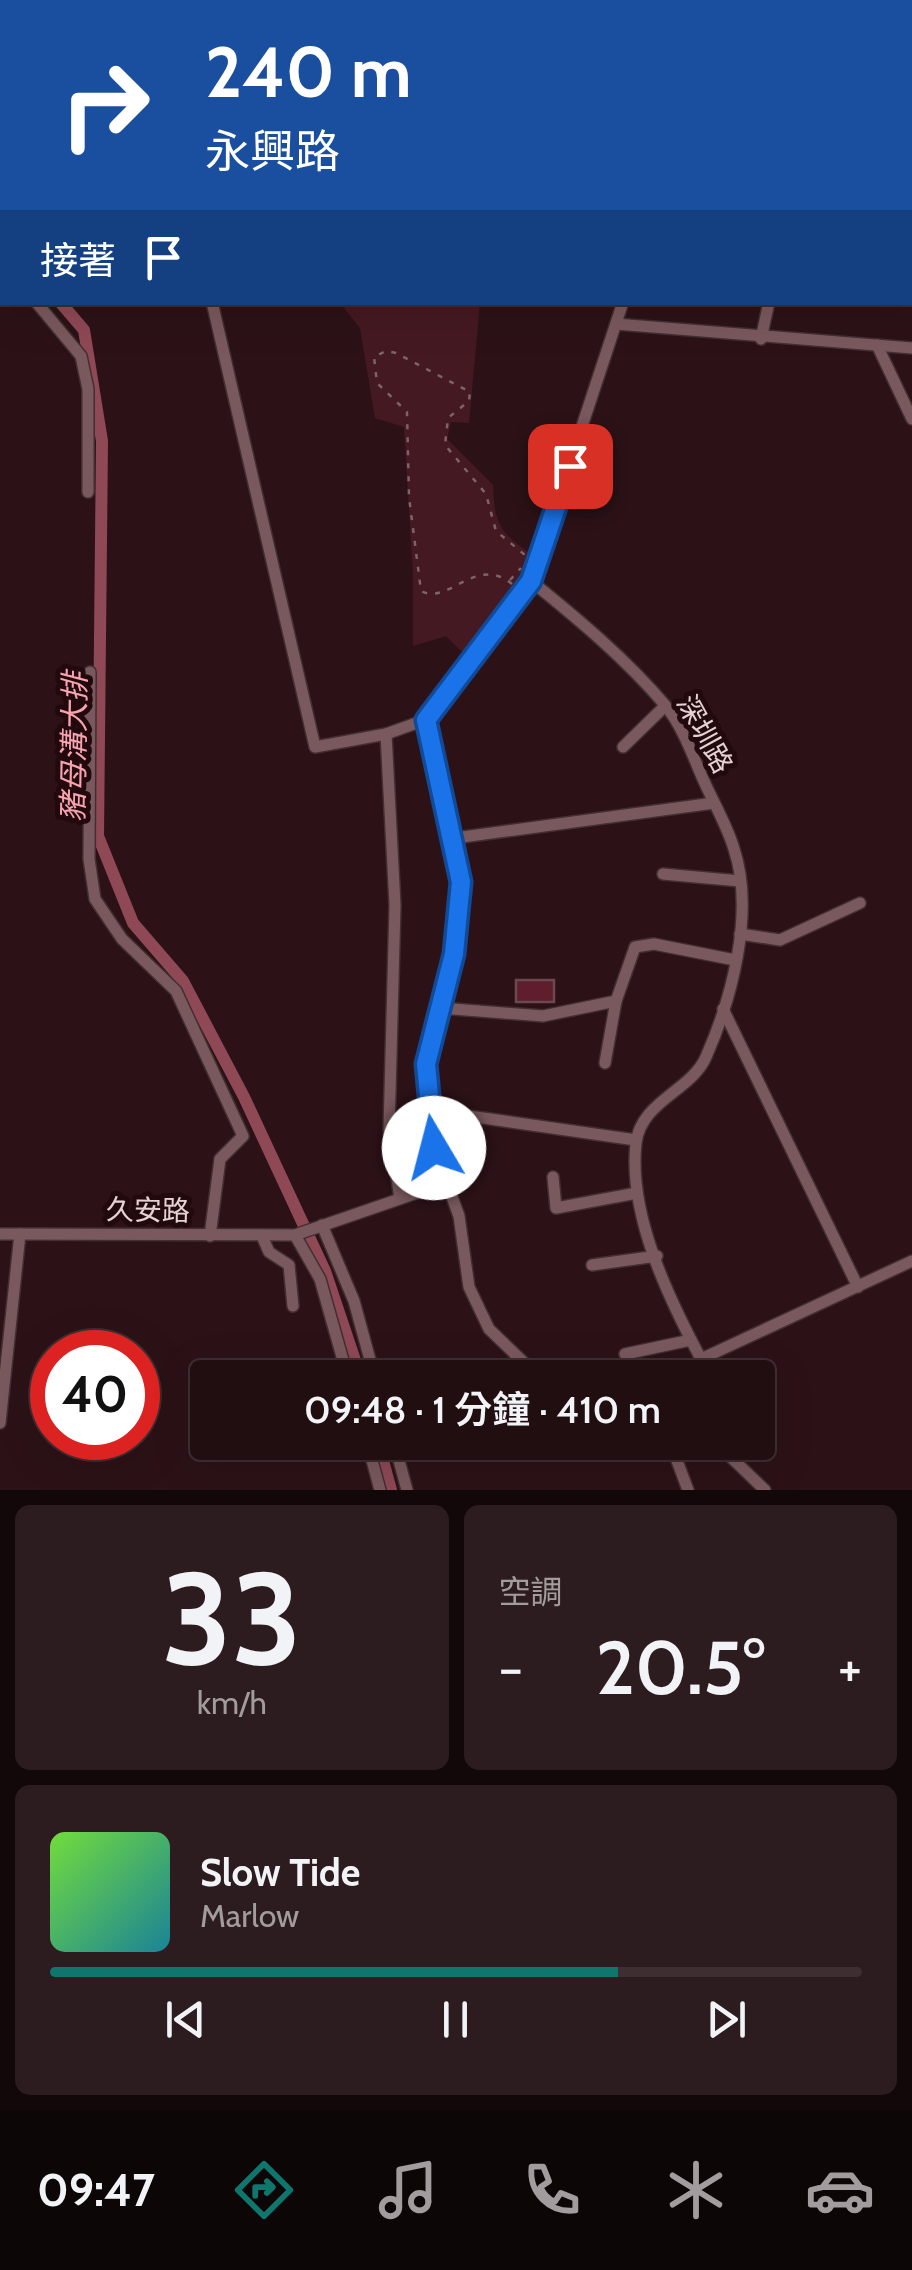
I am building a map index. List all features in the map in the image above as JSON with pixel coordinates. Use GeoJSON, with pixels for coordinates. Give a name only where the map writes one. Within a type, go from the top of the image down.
{"type":"FeatureCollection","features":[{"type":"Feature","properties":{"kind":"street"},"geometry":{"type":"LineString","coordinates":[[38,305],[81,356],[88,388],[88,492]]}},
{"type":"Feature","properties":{"kind":"street"},"geometry":{"type":"LineString","coordinates":[[213,305],[315,747],[386,734],[426,720],[531,581],[622,305]]}},
{"type":"Feature","properties":{"kind":"street"},"geometry":{"type":"LineString","coordinates":[[761,338],[767,305]]}},
{"type":"Feature","properties":{"kind":"street"},"geometry":{"type":"LineString","coordinates":[[616,324],[912,348]]}},
{"type":"Feature","properties":{"kind":"street"},"geometry":{"type":"LineString","coordinates":[[876,345],[912,419]]}},
{"type":"Feature","properties":{"kind":"street","name":"深圳路"},"geometry":{"type":"LineString","coordinates":[[531,581],[582,622],[665,706],[680,727],[735,850],[740,881],[740,934],[722,1009],[698,1071],[646,1118],[636,1140]]}},
{"type":"Feature","properties":{"kind":"street"},"geometry":{"type":"LineString","coordinates":[[90,672],[89,858],[94,899],[122,938],[176,991],[242,1136],[220,1159],[210,1236]]}},
{"type":"Feature","properties":{"kind":"street"},"geometry":{"type":"LineString","coordinates":[[624,747],[665,706]]}},
{"type":"Feature","properties":{"kind":"street"},"geometry":{"type":"LineString","coordinates":[[426,720],[455,838],[461,882],[454,954],[426,1064],[427,1110],[446,1183],[460,1216],[470,1286],[489,1329],[521,1360]]}},
{"type":"Feature","properties":{"kind":"street"},"geometry":{"type":"LineString","coordinates":[[386,734],[395,905],[389,1130],[400,1198]]}},
{"type":"Feature","properties":{"kind":"street"},"geometry":{"type":"LineString","coordinates":[[455,838],[714,802]]}},
{"type":"Feature","properties":{"kind":"street"},"geometry":{"type":"LineString","coordinates":[[663,874],[740,881]]}},
{"type":"Feature","properties":{"kind":"street"},"geometry":{"type":"LineString","coordinates":[[740,934],[780,940],[860,903]]}},
{"type":"Feature","properties":{"kind":"street"},"geometry":{"type":"LineString","coordinates":[[605,1062],[616,1001],[635,947],[654,944],[735,960]]}},
{"type":"Feature","properties":{"kind":"street"},"geometry":{"type":"LineString","coordinates":[[440,1008],[542,1016],[616,1001]]}},
{"type":"Feature","properties":{"kind":"street"},"geometry":{"type":"LineString","coordinates":[[722,1009],[858,1287]]}},
{"type":"Feature","properties":{"kind":"street"},"geometry":{"type":"LineString","coordinates":[[427,1110],[636,1140],[638,1193],[656,1256],[701,1358],[912,1261]]}},
{"type":"Feature","properties":{"kind":"street"},"geometry":{"type":"LineString","coordinates":[[552,1177],[556,1208],[638,1193]]}},
{"type":"Feature","properties":{"kind":"street","name":"久安路"},"geometry":{"type":"LineString","coordinates":[[0,1234],[295,1234],[446,1183]]}},
{"type":"Feature","properties":{"kind":"street"},"geometry":{"type":"LineString","coordinates":[[322,1226],[354,1301],[370,1360]]}},
{"type":"Feature","properties":{"kind":"street"},"geometry":{"type":"LineString","coordinates":[[0,1423],[20,1234]]}},
{"type":"Feature","properties":{"kind":"street"},"geometry":{"type":"LineString","coordinates":[[295,1234],[320,1279],[343,1360]]}},
{"type":"Feature","properties":{"kind":"street"},"geometry":{"type":"LineString","coordinates":[[262,1236],[269,1252],[289,1265],[293,1306]]}},
{"type":"Feature","properties":{"kind":"street"},"geometry":{"type":"LineString","coordinates":[[592,1264],[656,1256]]}},
{"type":"Feature","properties":{"kind":"street"},"geometry":{"type":"LineString","coordinates":[[625,1354],[692,1340]]}},
{"type":"Feature","properties":{"kind":"street"},"geometry":{"type":"LineString","coordinates":[[372,1460],[380,1490]]}},
{"type":"Feature","properties":{"kind":"street"},"geometry":{"type":"LineString","coordinates":[[399,1460],[407,1490]]}},
{"type":"Feature","properties":{"kind":"street"},"geometry":{"type":"LineString","coordinates":[[677,1460],[688,1490]]}},
{"type":"Feature","properties":{"kind":"street"},"geometry":{"type":"LineString","coordinates":[[734,1460],[765,1490]]}},
{"type":"Feature","properties":{"kind":"path"},"geometry":{"type":"LineString","coordinates":[[380,353],[396,354],[470,392],[469,401],[448,418],[445,444],[486,494],[496,532],[529,560],[510,580],[470,576],[441,594],[421,591],[409,496],[407,412],[377,383],[372,368],[380,353]]}},
{"type":"Feature","properties":{"kind":"path"},"geometry":{"type":"LineString","coordinates":[[510,580],[519,596]]}},
{"type":"Feature","properties":{"kind":"shaded area"},"geometry":{"type":"Polygon","coordinates":[[[342,305],[480,305],[469,423],[451,422],[447,439],[493,485],[503,530],[538,559],[463,653],[446,636],[413,646],[404,427],[375,418],[360,328],[342,305]]]}},
{"type":"Feature","properties":{"kind":"building"},"geometry":{"type":"Polygon","coordinates":[[[516,980],[554,980],[554,1002],[516,1002],[516,980]]]}},
{"type":"Feature","properties":{"kind":"waterway","name":"豬母溝大排"},"geometry":{"type":"LineString","coordinates":[[63,305],[84,330],[102,441],[98,836],[133,923],[183,981],[244,1097],[325,1271],[355,1360]]}},
{"type":"Feature","properties":{"kind":"waterway","name":"豬母溝大排"},"geometry":{"type":"LineString","coordinates":[[383,1460],[391,1490]]}},
{"type":"Feature","properties":{"kind":"route"},"geometry":{"type":"LineString","coordinates":[[434,1148],[427,1110],[426,1064],[454,954],[461,882],[455,838],[426,720],[531,581],[570,466]]}}]}
